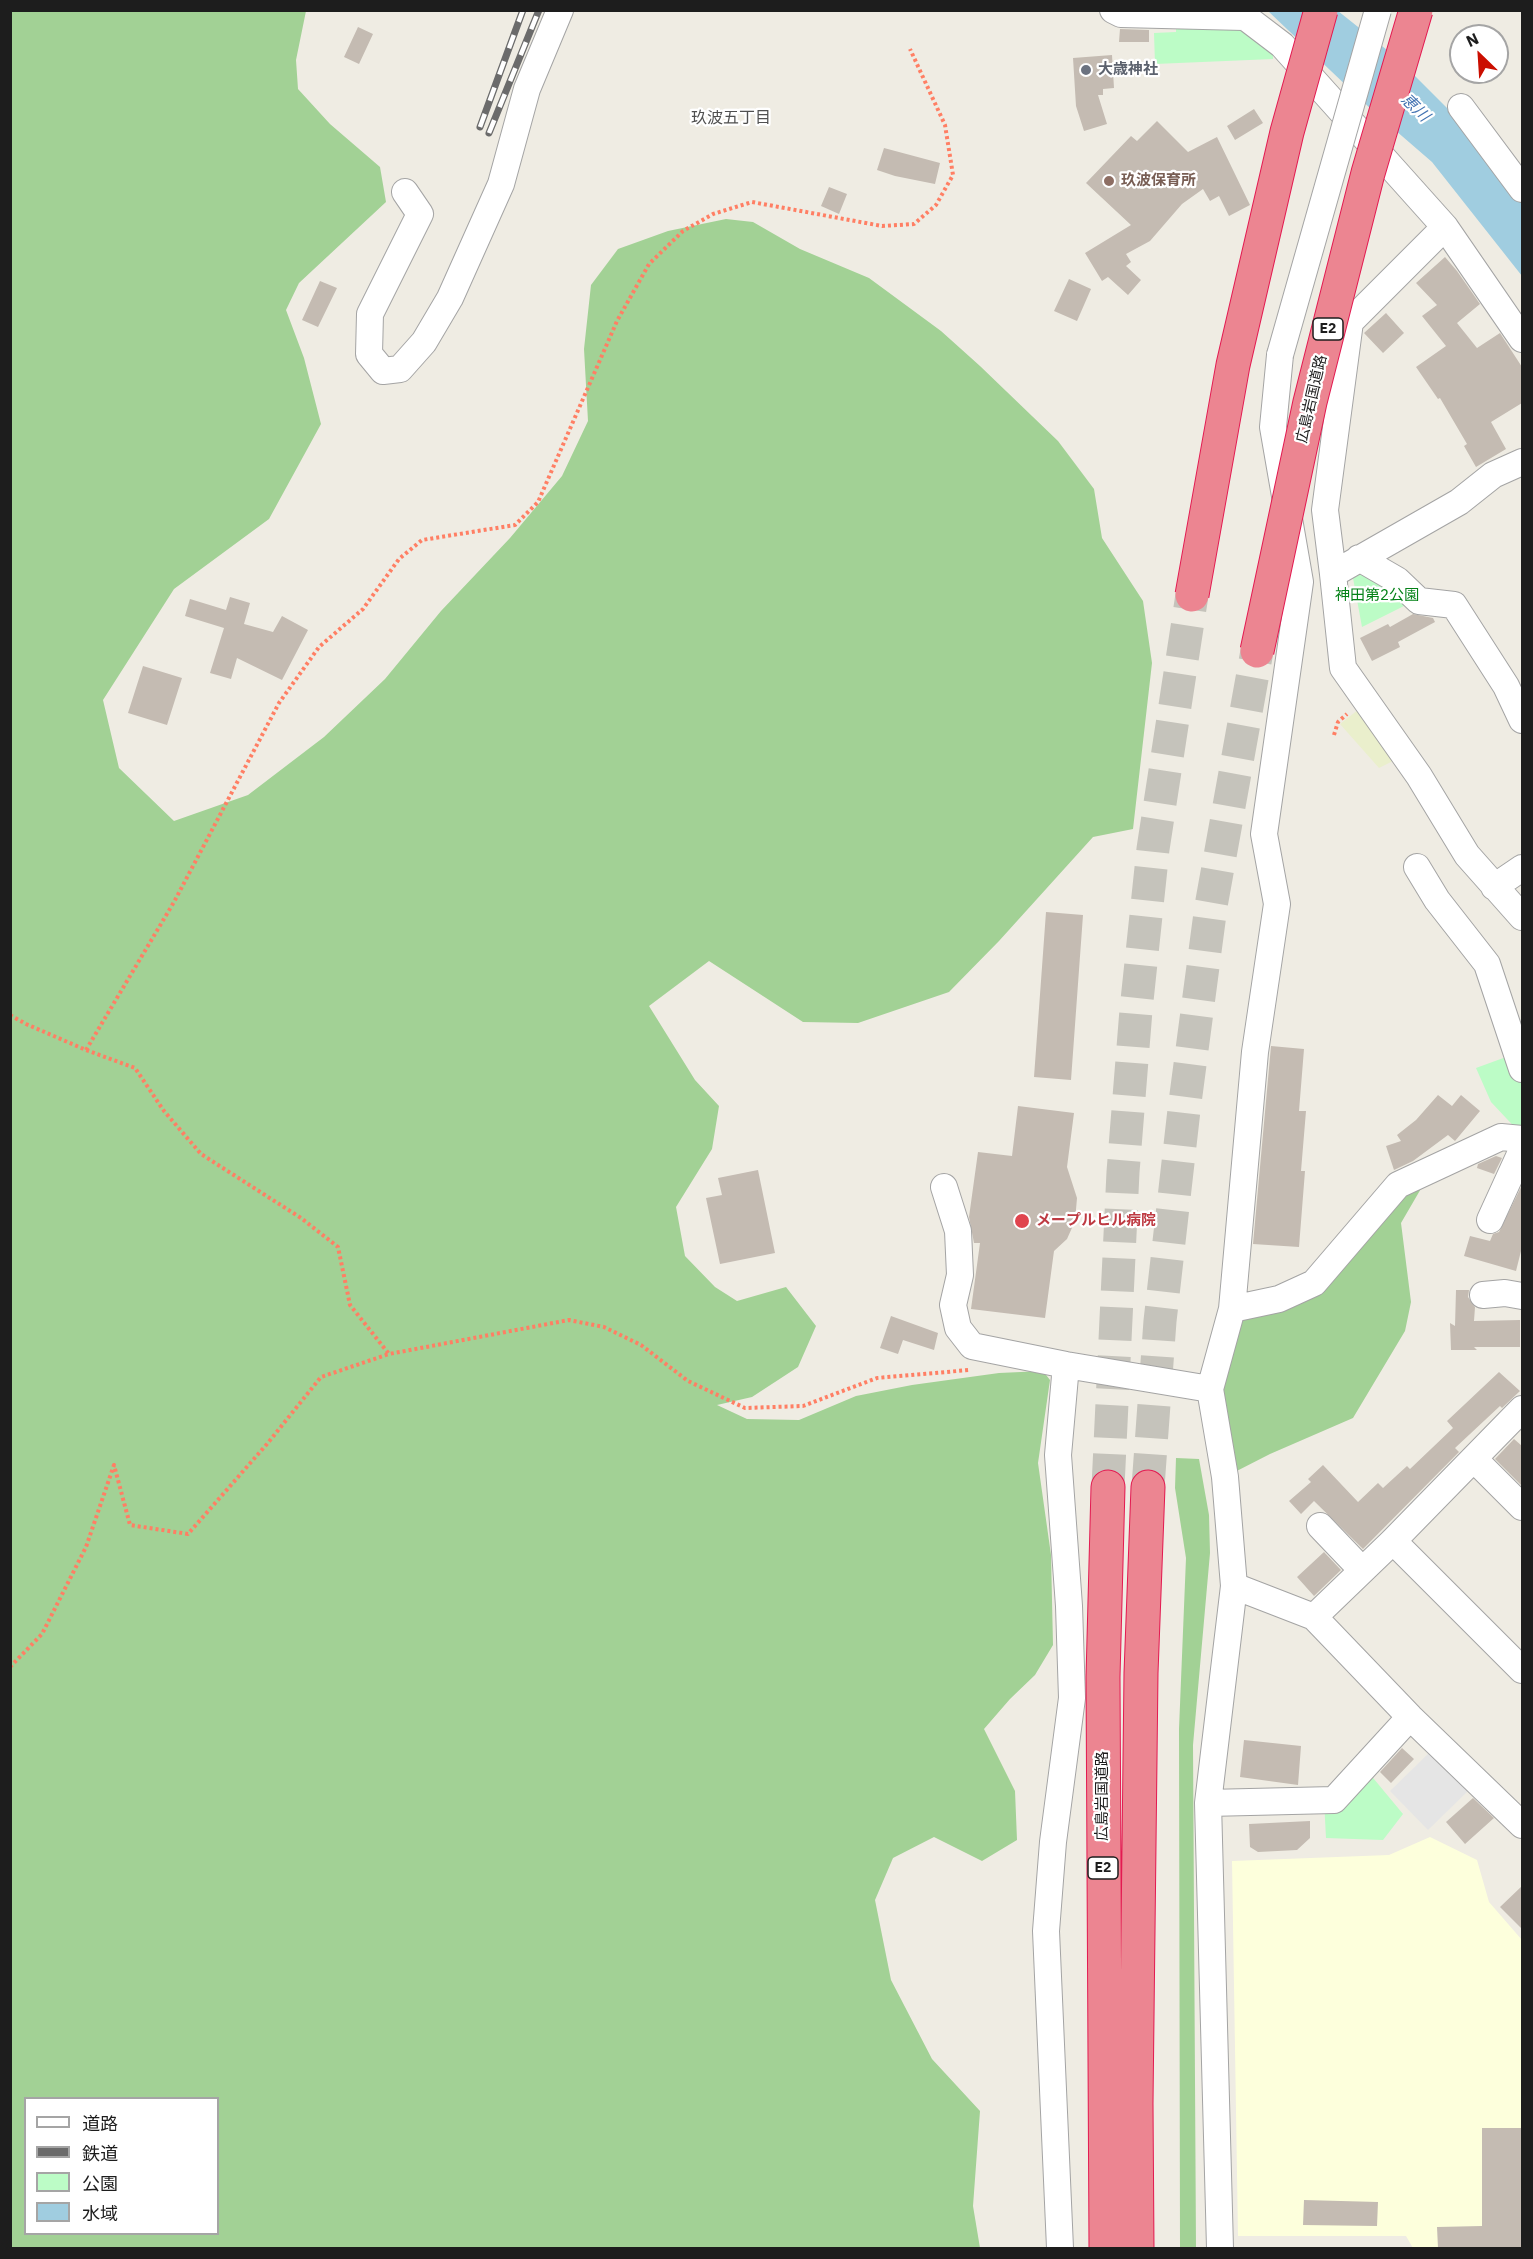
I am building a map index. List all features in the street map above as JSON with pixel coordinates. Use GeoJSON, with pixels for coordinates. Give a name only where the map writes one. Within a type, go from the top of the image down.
{"type":"FeatureCollection","features":[{"type":"Feature","properties":{"kind":"highway"},"geometry":{"type":"LineString","coordinates":[[1192,595],[1233,365],[1287,132],[1321,10]]}},
{"type":"Feature","properties":{"kind":"highway","name":"広島岩国道路"},"geometry":{"type":"LineString","coordinates":[[1257,651],[1313,391],[1368,174],[1416,10]]}},
{"type":"Feature","properties":{"kind":"highway","name":"広島岩国道路"},"geometry":{"type":"LineString","coordinates":[[1106,2248],[1103,1677],[1108,1487]]}},
{"type":"Feature","properties":{"kind":"highway","name":"E2"},"geometry":{"type":"LineString","coordinates":[[1137,2248],[1136,2079],[1140,1673],[1148,1487]]}},
{"type":"Feature","properties":{"kind":"street"},"geometry":{"type":"LineString","coordinates":[[405,192],[420,214],[370,314],[369,354],[383,371],[400,369],[424,342],[450,298],[501,184],[527,89],[560,10]]}},
{"type":"Feature","properties":{"kind":"street"},"geometry":{"type":"LineString","coordinates":[[1113,10],[1121,14],[1240,14],[1282,45],[1444,227],[1522,339]]}},
{"type":"Feature","properties":{"kind":"street"},"geometry":{"type":"LineString","coordinates":[[1220,2248],[1208,1803],[1234,1586],[1225,1477],[1210,1389],[1232,1309],[1255,1052],[1277,904],[1264,834],[1300,582],[1274,427],[1281,355],[1378,10]]}},
{"type":"Feature","properties":{"kind":"street"},"geometry":{"type":"LineString","coordinates":[[1461,107],[1522,189]]}},
{"type":"Feature","properties":{"kind":"street"},"geometry":{"type":"LineString","coordinates":[[1444,227],[1350,322],[1325,510],[1343,668],[1419,776],[1467,855],[1522,918]]}},
{"type":"Feature","properties":{"kind":"street"},"geometry":{"type":"LineString","coordinates":[[1333,574],[1459,502],[1493,475],[1522,462]]}},
{"type":"Feature","properties":{"kind":"street"},"geometry":{"type":"LineString","coordinates":[[1359,558],[1397,579],[1419,601],[1454,605],[1514,681],[1522,720]]}},
{"type":"Feature","properties":{"kind":"street"},"geometry":{"type":"LineString","coordinates":[[1417,867],[1437,900],[1487,964],[1522,1069]]}},
{"type":"Feature","properties":{"kind":"street"},"geometry":{"type":"LineString","coordinates":[[1494,887],[1522,868]]}},
{"type":"Feature","properties":{"kind":"street"},"geometry":{"type":"LineString","coordinates":[[1232,1309],[1280,1299],[1314,1283],[1398,1185],[1501,1137],[1522,1139]]}},
{"type":"Feature","properties":{"kind":"street"},"geometry":{"type":"LineString","coordinates":[[1490,1220],[1522,1150]]}},
{"type":"Feature","properties":{"kind":"street"},"geometry":{"type":"LineString","coordinates":[[944,1187],[958,1231],[960,1275],[953,1305],[958,1328],[972,1346],[1066,1365],[1210,1389]]}},
{"type":"Feature","properties":{"kind":"street"},"geometry":{"type":"LineString","coordinates":[[1483,1295],[1505,1293],[1522,1296]]}},
{"type":"Feature","properties":{"kind":"street"},"geometry":{"type":"LineString","coordinates":[[1060,2248],[1046,1931],[1053,1842],[1072,1698],[1069,1606],[1058,1455],[1066,1365]]}},
{"type":"Feature","properties":{"kind":"street"},"geometry":{"type":"LineString","coordinates":[[1314,1617],[1393,1541],[1522,1409]]}},
{"type":"Feature","properties":{"kind":"street"},"geometry":{"type":"LineString","coordinates":[[1474,1459],[1522,1507]]}},
{"type":"Feature","properties":{"kind":"street"},"geometry":{"type":"LineString","coordinates":[[1320,1526],[1362,1570]]}},
{"type":"Feature","properties":{"kind":"street"},"geometry":{"type":"LineString","coordinates":[[1393,1541],[1522,1670]]}},
{"type":"Feature","properties":{"kind":"street"},"geometry":{"type":"LineString","coordinates":[[1234,1586],[1314,1617],[1410,1717],[1522,1826]]}},
{"type":"Feature","properties":{"kind":"street"},"geometry":{"type":"LineString","coordinates":[[1208,1803],[1334,1800],[1410,1717]]}},
{"type":"Feature","properties":{"kind":"path"},"geometry":{"type":"LineString","coordinates":[[87,1050],[174,902],[279,703],[319,647],[363,609],[399,558],[422,540],[515,525],[538,502],[617,321],[649,264],[683,231],[713,214],[752,202],[882,226],[914,224],[936,204],[953,175],[945,125],[910,49]]}},
{"type":"Feature","properties":{"kind":"path"},"geometry":{"type":"LineString","coordinates":[[10,1015],[87,1050],[135,1068],[164,1111],[201,1154],[301,1218],[338,1247],[350,1305],[389,1354]]}},
{"type":"Feature","properties":{"kind":"path"},"geometry":{"type":"LineString","coordinates":[[10,1667],[42,1634],[86,1546],[114,1465],[130,1525],[188,1534],[267,1444],[321,1377],[389,1354],[569,1320],[604,1328],[641,1345],[688,1381],[745,1408],[803,1406],[877,1378],[969,1370],[982,1349]]}},
{"type":"Feature","properties":{"kind":"shaded area"},"geometry":{"type":"Polygon","coordinates":[[[1363,706],[1401,757],[1379,768],[1340,724],[1363,706]]]}},
{"type":"Feature","properties":{"kind":"shaded area"},"geometry":{"type":"Polygon","coordinates":[[[1430,1752],[1468,1791],[1428,1830],[1390,1791],[1430,1752]]]}},
{"type":"Feature","properties":{"kind":"shaded area"},"geometry":{"type":"Polygon","coordinates":[[[1430,1837],[1477,1860],[1489,1902],[1522,1940],[1522,2248],[1413,2248],[1406,2236],[1238,2236],[1232,1861],[1389,1855],[1430,1837]]]}},
{"type":"Feature","properties":{"kind":"green space"},"geometry":{"type":"Polygon","coordinates":[[[11,11],[306,11],[296,60],[298,89],[330,124],[380,167],[386,202],[299,283],[286,310],[304,358],[321,424],[269,519],[174,589],[103,700],[119,768],[174,821],[248,795],[324,737],[385,679],[441,611],[510,538],[562,476],[588,421],[584,349],[591,285],[618,249],[668,231],[726,219],[753,222],[800,249],[869,278],[941,331],[1058,441],[1094,489],[1102,538],[1143,601],[1152,663],[1133,829],[1093,837],[999,941],[949,992],[858,1023],[803,1022],[709,961],[649,1006],[695,1080],[719,1106],[712,1149],[676,1207],[685,1256],[715,1287],[737,1301],[786,1287],[816,1326],[798,1367],[752,1397],[717,1405],[747,1419],[799,1420],[856,1396],[912,1385],[999,1373],[1043,1371],[1050,1380],[1038,1463],[1051,1555],[1053,1645],[1035,1675],[984,1729],[1015,1791],[1017,1840],[982,1861],[934,1837],[893,1858],[875,1900],[891,1980],[932,2059],[980,2111],[973,2206],[980,2248],[11,2248],[11,11]]]}},
{"type":"Feature","properties":{"kind":"green space"},"geometry":{"type":"Polygon","coordinates":[[[1244,22],[1273,46],[1273,59],[1155,64],[1154,33],[1176,32],[1176,25],[1244,22]]]}},
{"type":"Feature","properties":{"kind":"green space","name":"神田第2公園"},"geometry":{"type":"Polygon","coordinates":[[[1370,570],[1414,601],[1362,627],[1353,578],[1370,570]]]}},
{"type":"Feature","properties":{"kind":"green space"},"geometry":{"type":"Polygon","coordinates":[[[1517,1053],[1522,1069],[1522,1135],[1491,1102],[1476,1068],[1517,1053]]]}},
{"type":"Feature","properties":{"kind":"green space"},"geometry":{"type":"Polygon","coordinates":[[[1433,1168],[1401,1223],[1411,1302],[1405,1331],[1353,1418],[1270,1454],[1225,1477],[1210,1389],[1232,1309],[1279,1299],[1433,1168]]]}},
{"type":"Feature","properties":{"kind":"green space"},"geometry":{"type":"Polygon","coordinates":[[[1176,1458],[1199,1459],[1209,1515],[1210,1553],[1193,1745],[1196,2248],[1180,2248],[1179,1729],[1186,1558],[1175,1488],[1176,1458]]]}},
{"type":"Feature","properties":{"kind":"green space"},"geometry":{"type":"Polygon","coordinates":[[[1364,1767],[1403,1814],[1383,1840],[1326,1838],[1324,1800],[1364,1767]]]}},
{"type":"Feature","properties":{"kind":"water","name":"恵川"},"geometry":{"type":"Polygon","coordinates":[[[1268,11],[1338,11],[1397,58],[1488,149],[1522,191],[1522,276],[1432,162],[1373,111],[1268,11]]]}},
{"type":"Feature","properties":{"kind":"building"},"geometry":{"type":"Polygon","coordinates":[[[358,27],[373,34],[359,64],[344,57],[358,27]]]}},
{"type":"Feature","properties":{"kind":"building"},"geometry":{"type":"Polygon","coordinates":[[[1120,29],[1149,30],[1149,42],[1119,42],[1120,29]]]}},
{"type":"Feature","properties":{"kind":"building"},"geometry":{"type":"Polygon","coordinates":[[[1112,55],[1114,88],[1103,89],[1103,95],[1098,95],[1107,124],[1084,131],[1076,106],[1073,58],[1112,55]]]}},
{"type":"Feature","properties":{"kind":"building"},"geometry":{"type":"Polygon","coordinates":[[[1254,109],[1263,123],[1235,140],[1227,126],[1254,109]]]}},
{"type":"Feature","properties":{"kind":"building"},"geometry":{"type":"Polygon","coordinates":[[[1157,121],[1188,152],[1217,137],[1250,205],[1229,216],[1219,196],[1210,201],[1203,189],[1182,204],[1150,241],[1126,254],[1131,262],[1126,266],[1141,280],[1128,295],[1108,277],[1102,281],[1085,253],[1131,225],[1086,183],[1131,136],[1137,141],[1157,121]]]}},
{"type":"Feature","properties":{"kind":"building"},"geometry":{"type":"Polygon","coordinates":[[[884,148],[940,163],[935,184],[877,170],[884,148]]]}},
{"type":"Feature","properties":{"kind":"building"},"geometry":{"type":"Polygon","coordinates":[[[829,187],[847,194],[839,214],[821,206],[829,187]]]}},
{"type":"Feature","properties":{"kind":"building"},"geometry":{"type":"Polygon","coordinates":[[[1445,257],[1480,304],[1457,323],[1477,348],[1500,333],[1522,367],[1522,403],[1491,422],[1506,449],[1476,467],[1464,446],[1467,444],[1440,398],[1438,399],[1416,367],[1446,346],[1422,316],[1437,305],[1416,283],[1445,257]]]}},
{"type":"Feature","properties":{"kind":"building"},"geometry":{"type":"Polygon","coordinates":[[[1069,279],[1091,289],[1077,321],[1054,311],[1069,279]]]}},
{"type":"Feature","properties":{"kind":"building"},"geometry":{"type":"Polygon","coordinates":[[[320,281],[337,288],[318,327],[302,320],[320,281]]]}},
{"type":"Feature","properties":{"kind":"building"},"geometry":{"type":"Polygon","coordinates":[[[1386,313],[1404,333],[1383,353],[1364,333],[1386,313]]]}},
{"type":"Feature","properties":{"kind":"building"},"geometry":{"type":"Polygon","coordinates":[[[230,597],[250,603],[244,624],[273,632],[282,616],[308,630],[282,680],[237,658],[231,679],[210,673],[224,628],[185,616],[190,599],[226,610],[230,597]]]}},
{"type":"Feature","properties":{"kind":"building"},"geometry":{"type":"Polygon","coordinates":[[[1413,614],[1433,618],[1435,622],[1398,642],[1400,647],[1372,661],[1360,638],[1388,624],[1390,627],[1413,614]]]}},
{"type":"Feature","properties":{"kind":"building"},"geometry":{"type":"Polygon","coordinates":[[[143,666],[182,678],[167,725],[128,713],[143,666]]]}},
{"type":"Feature","properties":{"kind":"building"},"geometry":{"type":"Polygon","coordinates":[[[1046,912],[1083,915],[1071,1080],[1034,1077],[1046,912]]]}},
{"type":"Feature","properties":{"kind":"building"},"geometry":{"type":"Polygon","coordinates":[[[1271,1046],[1304,1049],[1299,1111],[1306,1111],[1301,1171],[1305,1171],[1299,1247],[1253,1244],[1271,1046]]]}},
{"type":"Feature","properties":{"kind":"building"},"geometry":{"type":"Polygon","coordinates":[[[1438,1095],[1452,1106],[1461,1095],[1480,1111],[1455,1141],[1448,1135],[1413,1161],[1394,1170],[1386,1146],[1401,1141],[1397,1135],[1416,1120],[1438,1095]]]}},
{"type":"Feature","properties":{"kind":"building"},"geometry":{"type":"Polygon","coordinates":[[[1018,1106],[1074,1113],[1067,1167],[1077,1198],[1075,1221],[1067,1239],[1054,1251],[1045,1318],[971,1309],[980,1243],[974,1243],[969,1217],[978,1152],[1012,1156],[1018,1106]]]}},
{"type":"Feature","properties":{"kind":"building"},"geometry":{"type":"Polygon","coordinates":[[[1496,1156],[1502,1158],[1494,1174],[1477,1168],[1478,1164],[1496,1156]]]}},
{"type":"Feature","properties":{"kind":"building"},"geometry":{"type":"Polygon","coordinates":[[[758,1170],[775,1253],[720,1264],[706,1198],[722,1195],[718,1178],[758,1170]]]}},
{"type":"Feature","properties":{"kind":"building"},"geometry":{"type":"Polygon","coordinates":[[[1522,1185],[1522,1247],[1516,1271],[1464,1256],[1470,1236],[1490,1241],[1493,1234],[1499,1232],[1522,1185]]]}},
{"type":"Feature","properties":{"kind":"building"},"geometry":{"type":"Polygon","coordinates":[[[1456,1290],[1469,1290],[1468,1297],[1475,1307],[1474,1321],[1520,1320],[1520,1347],[1474,1347],[1477,1350],[1451,1350],[1450,1323],[1455,1326],[1456,1290]]]}},
{"type":"Feature","properties":{"kind":"building"},"geometry":{"type":"Polygon","coordinates":[[[891,1316],[938,1333],[934,1350],[903,1340],[898,1354],[880,1348],[891,1316]]]}},
{"type":"Feature","properties":{"kind":"building"},"geometry":{"type":"Polygon","coordinates":[[[1499,1372],[1520,1391],[1502,1408],[1500,1406],[1455,1448],[1459,1452],[1363,1549],[1314,1501],[1301,1514],[1289,1501],[1311,1482],[1308,1479],[1323,1465],[1358,1502],[1378,1483],[1383,1488],[1407,1466],[1410,1469],[1453,1428],[1447,1421],[1499,1372]]]}},
{"type":"Feature","properties":{"kind":"building"},"geometry":{"type":"Polygon","coordinates":[[[1514,1439],[1522,1446],[1522,1486],[1495,1459],[1514,1439]]]}},
{"type":"Feature","properties":{"kind":"building"},"geometry":{"type":"Polygon","coordinates":[[[1324,1552],[1341,1570],[1314,1596],[1297,1577],[1324,1552]]]}},
{"type":"Feature","properties":{"kind":"building"},"geometry":{"type":"Polygon","coordinates":[[[1244,1740],[1301,1746],[1298,1785],[1240,1777],[1244,1740]]]}},
{"type":"Feature","properties":{"kind":"building"},"geometry":{"type":"Polygon","coordinates":[[[1402,1748],[1414,1759],[1391,1783],[1380,1772],[1402,1748]]]}},
{"type":"Feature","properties":{"kind":"building"},"geometry":{"type":"Polygon","coordinates":[[[1473,1798],[1494,1818],[1465,1844],[1446,1822],[1473,1798]]]}},
{"type":"Feature","properties":{"kind":"building"},"geometry":{"type":"Polygon","coordinates":[[[1310,1821],[1310,1838],[1297,1850],[1258,1852],[1250,1847],[1249,1824],[1310,1821]]]}},
{"type":"Feature","properties":{"kind":"building"},"geometry":{"type":"Polygon","coordinates":[[[1522,1886],[1522,1929],[1500,1907],[1522,1886]]]}},
{"type":"Feature","properties":{"kind":"building"},"geometry":{"type":"Polygon","coordinates":[[[1482,2128],[1522,2128],[1522,2248],[1438,2248],[1437,2227],[1482,2226],[1482,2128]]]}},
{"type":"Feature","properties":{"kind":"building"},"geometry":{"type":"Polygon","coordinates":[[[1304,2200],[1378,2202],[1377,2226],[1303,2225],[1304,2200]]]}},
{"type":"Feature","properties":{"kind":"tunnel"},"geometry":{"type":"LineString","coordinates":[[1108,1487],[1123,1172],[1136,1010],[1153,849],[1192,595]]}},
{"type":"Feature","properties":{"kind":"tunnel"},"geometry":{"type":"LineString","coordinates":[[1148,1487],[1160,1321],[1184,1110],[1211,906],[1257,651]]}},
{"type":"Feature","properties":{"kind":"railway"},"geometry":{"type":"LineString","coordinates":[[480,127],[523,10]]}},
{"type":"Feature","properties":{"kind":"railway"},"geometry":{"type":"LineString","coordinates":[[489,133],[539,10]]}},
{"type":"Feature","properties":{"kind":"place","name":"大歳神社"},"geometry":{"type":"Point","coordinates":[1086,70]}},
{"type":"Feature","properties":{"kind":"place","name":"玖波保育所"},"geometry":{"type":"Point","coordinates":[1109,181]}},
{"type":"Feature","properties":{"kind":"place","name":"メープルヒル病院"},"geometry":{"type":"Point","coordinates":[1022,1221]}},
{"type":"Feature","properties":{"kind":"district","name":"玖波五丁目"},"geometry":{"type":"Point","coordinates":[731,118]}}]}
